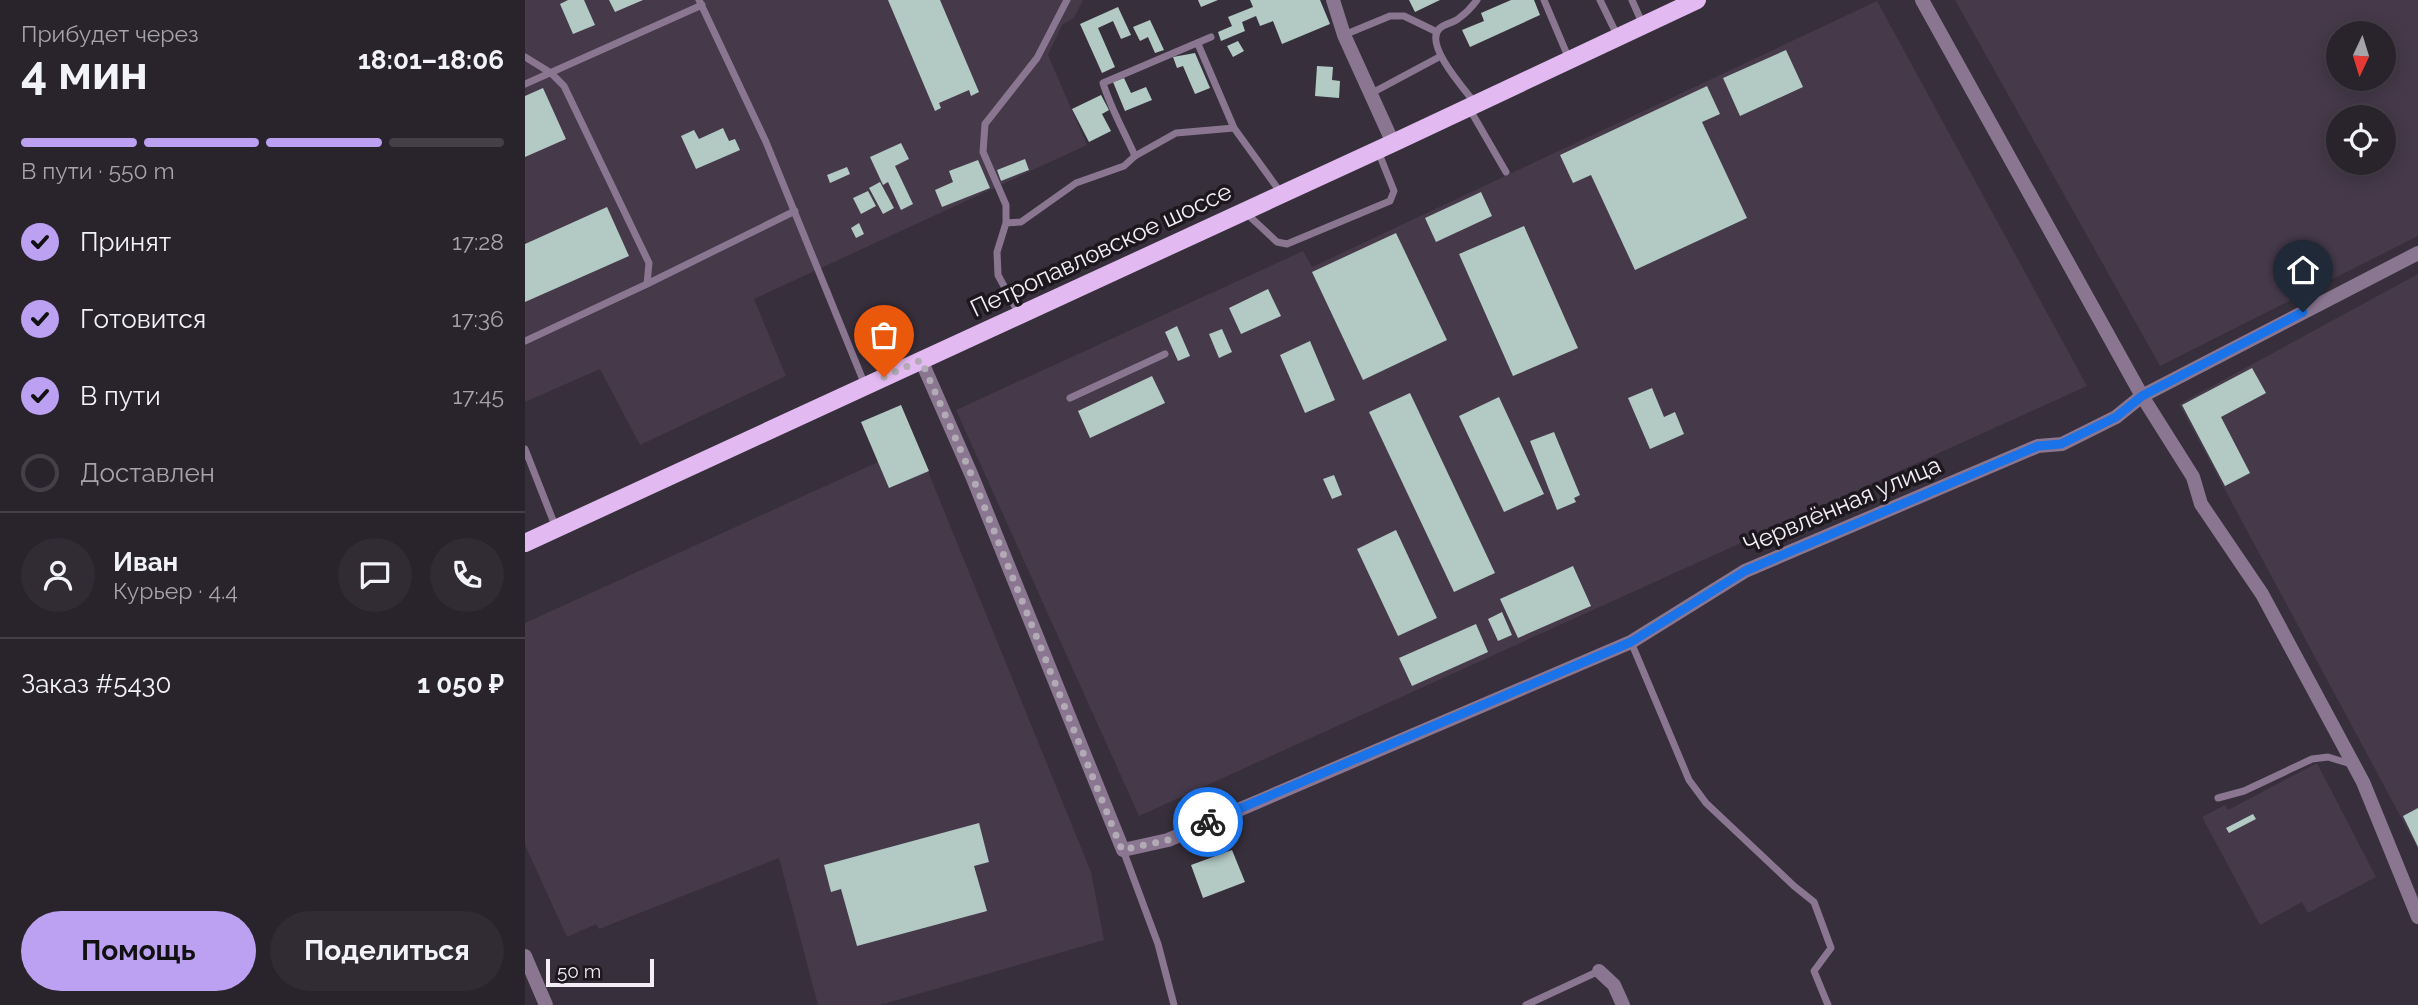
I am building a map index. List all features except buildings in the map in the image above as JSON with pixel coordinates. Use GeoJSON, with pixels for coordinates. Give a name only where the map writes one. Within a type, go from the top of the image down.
{"type":"FeatureCollection","features":[{"type":"Feature","properties":{"kind":"main road","name":"Петропавловское шоссе"},"geometry":{"type":"LineString","coordinates":[[525,543],[1385,147],[1697,0]]}},
{"type":"Feature","properties":{"kind":"street"},"geometry":{"type":"LineString","coordinates":[[1333,0],[1344,34],[1370,94],[1385,147]]}},
{"type":"Feature","properties":{"kind":"street"},"geometry":{"type":"LineString","coordinates":[[1922,0],[2142,396],[2193,477],[2201,504],[2262,594],[2355,766],[2418,917]]}},
{"type":"Feature","properties":{"kind":"street","name":"Червлённая улица"},"geometry":{"type":"LineString","coordinates":[[1122,850],[1168,840],[1631,642],[1745,571],[2038,446],[2061,444],[2116,417],[2142,396],[2418,253]]}},
{"type":"Feature","properties":{"kind":"street"},"geometry":{"type":"LineString","coordinates":[[921,360],[972,476],[1122,850]]}},
{"type":"Feature","properties":{"kind":"street"},"geometry":{"type":"LineString","coordinates":[[525,956],[546,1005]]}},
{"type":"Feature","properties":{"kind":"street"},"geometry":{"type":"LineString","coordinates":[[1599,971],[1614,985],[1623,1005]]}},
{"type":"Feature","properties":{"kind":"lane"},"geometry":{"type":"LineString","coordinates":[[1019,314],[998,275],[997,252],[1006,223],[1006,205],[983,152],[985,124],[1037,58],[1067,0]]}},
{"type":"Feature","properties":{"kind":"lane"},"geometry":{"type":"LineString","coordinates":[[1477,0],[1457,20],[1440,27],[1436,40],[1441,56],[1472,106],[1506,172]]}},
{"type":"Feature","properties":{"kind":"lane"},"geometry":{"type":"LineString","coordinates":[[1544,0],[1569,60]]}},
{"type":"Feature","properties":{"kind":"lane"},"geometry":{"type":"LineString","coordinates":[[1600,0],[1618,37]]}},
{"type":"Feature","properties":{"kind":"lane"},"geometry":{"type":"LineString","coordinates":[[1632,0],[1644,25]]}},
{"type":"Feature","properties":{"kind":"lane"},"geometry":{"type":"LineString","coordinates":[[525,84],[700,2],[766,142],[866,386]]}},
{"type":"Feature","properties":{"kind":"lane"},"geometry":{"type":"LineString","coordinates":[[1344,34],[1398,15],[1437,32]]}},
{"type":"Feature","properties":{"kind":"lane"},"geometry":{"type":"LineString","coordinates":[[1135,156],[1111,108],[1103,83],[1211,37]]}},
{"type":"Feature","properties":{"kind":"lane"},"geometry":{"type":"LineString","coordinates":[[1198,44],[1234,128],[1282,193]]}},
{"type":"Feature","properties":{"kind":"lane"},"geometry":{"type":"LineString","coordinates":[[1370,94],[1441,56]]}},
{"type":"Feature","properties":{"kind":"lane"},"geometry":{"type":"LineString","coordinates":[[525,57],[551,73],[564,86],[649,263],[647,284]]}},
{"type":"Feature","properties":{"kind":"lane"},"geometry":{"type":"LineString","coordinates":[[1006,223],[1021,222],[1076,183],[1124,166],[1135,156],[1176,133],[1234,128]]}},
{"type":"Feature","properties":{"kind":"lane"},"geometry":{"type":"LineString","coordinates":[[1244,211],[1282,244],[1390,201],[1394,191],[1385,147]]}},
{"type":"Feature","properties":{"kind":"lane"},"geometry":{"type":"LineString","coordinates":[[525,341],[795,211]]}},
{"type":"Feature","properties":{"kind":"lane"},"geometry":{"type":"LineString","coordinates":[[1070,398],[1165,354]]}},
{"type":"Feature","properties":{"kind":"lane"},"geometry":{"type":"LineString","coordinates":[[525,449],[556,529]]}},
{"type":"Feature","properties":{"kind":"lane"},"geometry":{"type":"LineString","coordinates":[[1631,642],[1689,780],[1706,803],[1814,902],[1831,948],[1814,971],[1828,1005]]}},
{"type":"Feature","properties":{"kind":"lane"},"geometry":{"type":"LineString","coordinates":[[2218,798],[2244,791],[2312,759],[2328,757],[2355,766]]}},
{"type":"Feature","properties":{"kind":"lane"},"geometry":{"type":"LineString","coordinates":[[1122,850],[1157,944],[1174,1005]]}},
{"type":"Feature","properties":{"kind":"lane"},"geometry":{"type":"LineString","coordinates":[[1525,1005],[1599,971]]}},
{"type":"Feature","properties":{"kind":"shaded area"},"geometry":{"type":"Polygon","coordinates":[[[525,0],[1083,0],[1074,18],[1062,25],[1048,55],[1087,145],[754,299],[786,376],[640,445],[600,369],[525,402],[525,0]]]}},
{"type":"Feature","properties":{"kind":"shaded area"},"geometry":{"type":"Polygon","coordinates":[[[1955,0],[2418,0],[2418,236],[2160,366],[1955,0]]]}},
{"type":"Feature","properties":{"kind":"shaded area"},"geometry":{"type":"Polygon","coordinates":[[[1877,1],[2087,386],[1139,816],[956,410],[1303,251],[1312,267],[1877,1]]]}},
{"type":"Feature","properties":{"kind":"shaded area"},"geometry":{"type":"Polygon","coordinates":[[[2418,274],[2418,849],[2179,404],[2418,274]]]}},
{"type":"Feature","properties":{"kind":"shaded area"},"geometry":{"type":"Polygon","coordinates":[[[901,405],[1091,872],[1104,940],[880,1005],[818,1005],[779,858],[599,929],[596,924],[567,937],[525,845],[525,623],[878,462],[861,422],[901,405]]]}},
{"type":"Feature","properties":{"kind":"shaded area"},"geometry":{"type":"Polygon","coordinates":[[[2317,763],[2376,877],[2308,913],[2302,902],[2260,925],[2202,817],[2225,805],[2228,810],[2317,763]]]}},
{"type":"Feature","properties":{"kind":"way so far"},"geometry":{"type":"LineString","coordinates":[[884,377],[921,360],[972,476],[1122,850],[1168,840],[1208,822]]}},
{"type":"Feature","properties":{"kind":"route"},"geometry":{"type":"LineString","coordinates":[[1208,822],[1631,642],[1745,571],[2038,446],[2061,444],[2116,417],[2142,396],[2303,312]]}}]}
